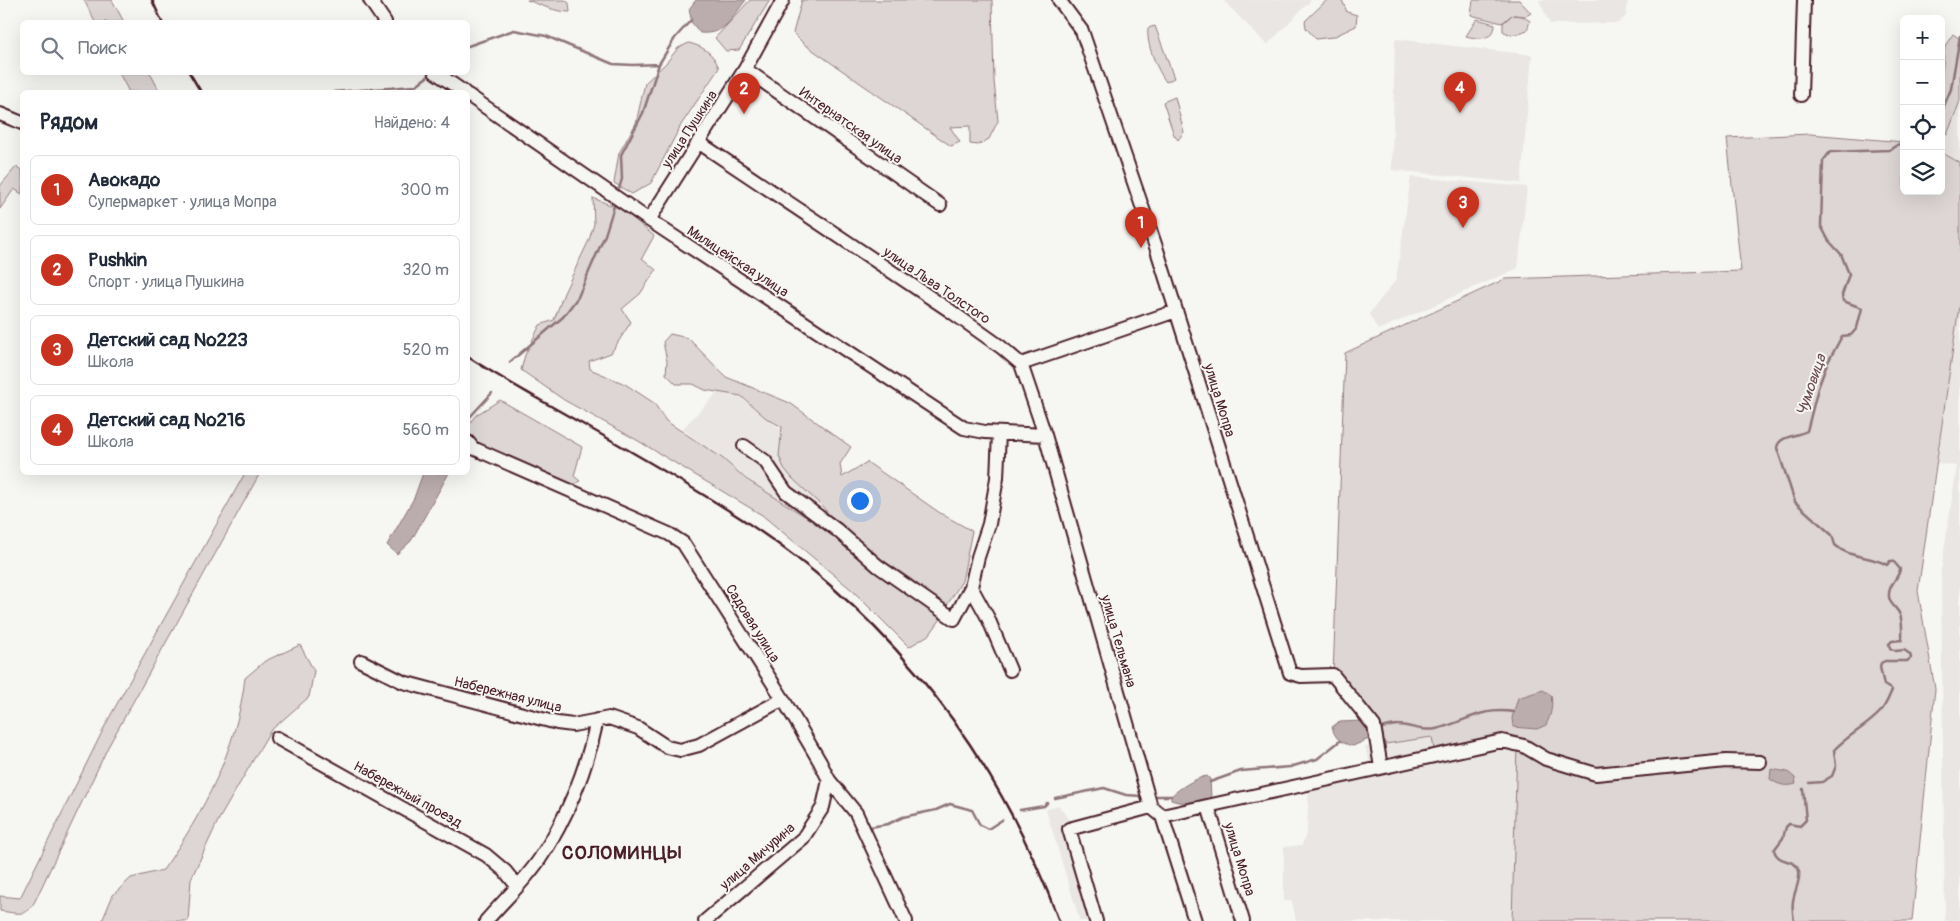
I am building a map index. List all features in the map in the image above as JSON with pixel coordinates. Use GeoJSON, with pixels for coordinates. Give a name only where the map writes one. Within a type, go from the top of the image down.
{"type":"FeatureCollection","features":[{"type":"Feature","properties":{"kind":"street"},"geometry":{"type":"LineString","coordinates":[[370,0],[384,20]]}},
{"type":"Feature","properties":{"kind":"street","name":"улица Пушкина"},"geometry":{"type":"LineString","coordinates":[[649,220],[745,69],[783,0]]}},
{"type":"Feature","properties":{"kind":"street","name":"улица Мопра"},"geometry":{"type":"LineString","coordinates":[[1059,0],[1082,31],[1158,250],[1290,674],[1301,676],[1333,675],[1374,726],[1382,767]]}},
{"type":"Feature","properties":{"kind":"street"},"geometry":{"type":"LineString","coordinates":[[1800,95],[1804,0]]}},
{"type":"Feature","properties":{"kind":"street","name":"Интернатская улица"},"geometry":{"type":"LineString","coordinates":[[745,69],[940,205]]}},
{"type":"Feature","properties":{"kind":"street"},"geometry":{"type":"LineString","coordinates":[[439,75],[461,90]]}},
{"type":"Feature","properties":{"kind":"street","name":"Милицейская улица"},"geometry":{"type":"LineString","coordinates":[[470,96],[649,220],[964,428],[999,433],[1045,435]]}},
{"type":"Feature","properties":{"kind":"street"},"geometry":{"type":"LineString","coordinates":[[0,114],[20,122]]}},
{"type":"Feature","properties":{"kind":"street","name":"улица Льва Толстого"},"geometry":{"type":"LineString","coordinates":[[698,142],[1001,346],[1021,364]]}},
{"type":"Feature","properties":{"kind":"street"},"geometry":{"type":"LineString","coordinates":[[1021,364],[1176,311]]}},
{"type":"Feature","properties":{"kind":"street","name":"улица Тельмана"},"geometry":{"type":"LineString","coordinates":[[1021,364],[1045,435],[1151,807]]}},
{"type":"Feature","properties":{"kind":"street"},"geometry":{"type":"LineString","coordinates":[[744,446],[765,461],[786,492],[837,530],[878,566],[954,619],[971,587],[978,556],[989,524],[997,478],[999,433]]}},
{"type":"Feature","properties":{"kind":"street","name":"Садовая улица"},"geometry":{"type":"LineString","coordinates":[[470,445],[669,534],[683,544],[694,557],[783,699],[829,780],[856,813],[906,921]]}},
{"type":"Feature","properties":{"kind":"street"},"geometry":{"type":"LineString","coordinates":[[971,587],[988,618],[1010,670]]}},
{"type":"Feature","properties":{"kind":"street","name":"Набережная улица"},"geometry":{"type":"LineString","coordinates":[[360,661],[403,682],[557,723],[573,725],[609,718],[638,728],[667,747],[680,750],[700,744],[783,699]]}},
{"type":"Feature","properties":{"kind":"street"},"geometry":{"type":"LineString","coordinates":[[486,921],[538,861],[567,810],[593,741],[597,720]]}},
{"type":"Feature","properties":{"kind":"street","name":"Набережный проезд"},"geometry":{"type":"LineString","coordinates":[[277,738],[486,855],[505,871],[517,886]]}},
{"type":"Feature","properties":{"kind":"street"},"geometry":{"type":"LineString","coordinates":[[1162,816],[1502,742],[1524,746],[1546,759],[1596,774],[1726,761],[1760,762]]}},
{"type":"Feature","properties":{"kind":"street","name":"улица Мичурина"},"geometry":{"type":"LineString","coordinates":[[706,921],[803,838],[823,807],[829,780]]}},
{"type":"Feature","properties":{"kind":"street","name":"улица Мопра"},"geometry":{"type":"LineString","coordinates":[[1208,806],[1243,921]]}},
{"type":"Feature","properties":{"kind":"street"},"geometry":{"type":"LineString","coordinates":[[1096,921],[1069,829],[1151,807],[1162,816],[1195,921]]}},
{"type":"Feature","properties":{"kind":"shaded area"},"geometry":{"type":"Polygon","coordinates":[[[84,0],[112,0],[123,20],[94,20],[84,0]]]}},
{"type":"Feature","properties":{"kind":"shaded area"},"geometry":{"type":"Polygon","coordinates":[[[527,0],[565,0],[569,3],[570,12],[553,10],[527,0]]]}},
{"type":"Feature","properties":{"kind":"shaded area"},"geometry":{"type":"Polygon","coordinates":[[[696,0],[746,0],[732,19],[722,28],[709,33],[700,33],[692,23],[689,9],[696,0]]]}},
{"type":"Feature","properties":{"kind":"shaded area"},"geometry":{"type":"Polygon","coordinates":[[[750,0],[770,0],[739,50],[726,51],[715,38],[750,0]]]}},
{"type":"Feature","properties":{"kind":"shaded area"},"geometry":{"type":"Polygon","coordinates":[[[802,0],[992,0],[994,81],[998,121],[989,139],[978,145],[970,144],[970,126],[950,127],[960,142],[951,146],[804,44],[793,33],[802,0]]]}},
{"type":"Feature","properties":{"kind":"shaded area"},"geometry":{"type":"Polygon","coordinates":[[[1223,0],[1311,0],[1267,45],[1223,0]]]}},
{"type":"Feature","properties":{"kind":"shaded area"},"geometry":{"type":"Polygon","coordinates":[[[1327,0],[1342,0],[1347,12],[1357,15],[1356,26],[1333,37],[1316,39],[1306,28],[1305,21],[1327,0]]]}},
{"type":"Feature","properties":{"kind":"shaded area"},"geometry":{"type":"Polygon","coordinates":[[[1473,0],[1519,0],[1531,13],[1526,16],[1513,15],[1522,16],[1530,21],[1527,30],[1517,34],[1503,31],[1503,23],[1512,15],[1502,23],[1471,15],[1473,0]]]}},
{"type":"Feature","properties":{"kind":"shaded area"},"geometry":{"type":"Polygon","coordinates":[[[1539,0],[1628,0],[1626,16],[1618,23],[1550,24],[1539,0]]]}},
{"type":"Feature","properties":{"kind":"shaded area"},"geometry":{"type":"Polygon","coordinates":[[[1477,19],[1495,24],[1494,30],[1489,36],[1475,38],[1466,36],[1477,19]]]}},
{"type":"Feature","properties":{"kind":"shaded area"},"geometry":{"type":"Polygon","coordinates":[[[1155,26],[1174,78],[1166,82],[1150,49],[1148,28],[1155,26]]]}},
{"type":"Feature","properties":{"kind":"shaded area"},"geometry":{"type":"Polygon","coordinates":[[[1953,34],[1960,39],[1960,101],[1947,135],[1945,131],[1945,46],[1953,34]]]}},
{"type":"Feature","properties":{"kind":"shaded area"},"geometry":{"type":"Polygon","coordinates":[[[1395,39],[1532,55],[1521,183],[1392,170],[1395,39]]]}},
{"type":"Feature","properties":{"kind":"shaded area"},"geometry":{"type":"Polygon","coordinates":[[[689,43],[707,51],[714,58],[719,68],[681,125],[651,183],[632,194],[614,183],[619,153],[636,123],[645,83],[667,62],[678,48],[689,43]]]}},
{"type":"Feature","properties":{"kind":"shaded area"},"geometry":{"type":"Polygon","coordinates":[[[1960,47],[1960,163],[1945,154],[1945,93],[1960,47]]]}},
{"type":"Feature","properties":{"kind":"shaded area"},"geometry":{"type":"Polygon","coordinates":[[[120,75],[151,75],[159,90],[128,90],[120,75]]]}},
{"type":"Feature","properties":{"kind":"shaded area"},"geometry":{"type":"Polygon","coordinates":[[[1175,97],[1184,132],[1178,140],[1174,135],[1163,102],[1175,97]]]}},
{"type":"Feature","properties":{"kind":"shaded area"},"geometry":{"type":"Polygon","coordinates":[[[1810,134],[1900,142],[1900,195],[1945,195],[1945,154],[1960,163],[1960,299],[1918,591],[1935,689],[1912,921],[1512,921],[1517,745],[1435,756],[1432,737],[1385,744],[1381,724],[1333,675],[1345,353],[1505,279],[1741,271],[1727,138],[1810,134]]]}},
{"type":"Feature","properties":{"kind":"shaded area"},"geometry":{"type":"Polygon","coordinates":[[[16,167],[20,169],[20,193],[14,189],[0,209],[0,186],[16,167]]]}},
{"type":"Feature","properties":{"kind":"shaded area"},"geometry":{"type":"Polygon","coordinates":[[[1411,177],[1527,187],[1518,268],[1378,330],[1369,314],[1396,280],[1411,177]]]}},
{"type":"Feature","properties":{"kind":"shaded area"},"geometry":{"type":"Polygon","coordinates":[[[593,198],[623,210],[654,236],[642,258],[656,270],[640,294],[622,309],[631,322],[611,353],[589,361],[590,369],[625,384],[654,403],[666,421],[722,458],[746,479],[817,524],[943,616],[930,634],[909,647],[852,590],[762,515],[635,439],[564,400],[521,370],[525,355],[540,325],[554,320],[564,293],[589,240],[594,224],[593,198]]]}},
{"type":"Feature","properties":{"kind":"shaded area"},"geometry":{"type":"Polygon","coordinates":[[[1960,299],[1960,921],[1945,921],[1941,571],[1957,466],[1937,463],[1960,299]]]}},
{"type":"Feature","properties":{"kind":"shaded area"},"geometry":{"type":"Polygon","coordinates":[[[670,334],[688,338],[726,377],[790,403],[851,447],[840,464],[842,477],[867,462],[940,513],[972,531],[962,581],[946,607],[911,579],[846,535],[822,506],[792,478],[784,468],[779,456],[782,427],[766,418],[741,396],[705,390],[693,384],[676,384],[666,374],[667,361],[663,342],[670,334]]]}},
{"type":"Feature","properties":{"kind":"shaded area"},"geometry":{"type":"Polygon","coordinates":[[[725,385],[839,476],[805,522],[682,429],[725,385]]]}},
{"type":"Feature","properties":{"kind":"shaded area"},"geometry":{"type":"Polygon","coordinates":[[[500,400],[582,447],[574,476],[580,481],[571,486],[478,445],[470,437],[470,422],[476,415],[500,400]]]}},
{"type":"Feature","properties":{"kind":"shaded area"},"geometry":{"type":"Polygon","coordinates":[[[244,475],[259,475],[108,747],[35,901],[24,912],[0,911],[0,896],[20,898],[108,720],[244,475]]]}},
{"type":"Feature","properties":{"kind":"shaded area"},"geometry":{"type":"Polygon","coordinates":[[[422,475],[448,475],[411,541],[397,554],[387,545],[414,498],[422,475]]]}},
{"type":"Feature","properties":{"kind":"shaded area"},"geometry":{"type":"Polygon","coordinates":[[[300,645],[314,671],[309,697],[270,731],[218,821],[191,879],[188,921],[102,921],[113,895],[131,878],[163,870],[192,826],[216,779],[235,730],[245,678],[265,661],[300,645]]]}},
{"type":"Feature","properties":{"kind":"shaded area"},"geometry":{"type":"Polygon","coordinates":[[[1543,690],[1551,695],[1552,699],[1546,725],[1537,729],[1513,727],[1512,718],[1518,698],[1543,690]]]}},
{"type":"Feature","properties":{"kind":"shaded area"},"geometry":{"type":"Polygon","coordinates":[[[1362,721],[1369,727],[1371,738],[1353,746],[1339,740],[1332,727],[1339,722],[1362,721]]]}},
{"type":"Feature","properties":{"kind":"shaded area"},"geometry":{"type":"Polygon","coordinates":[[[1433,737],[1435,755],[1517,745],[1512,921],[1296,921],[1292,901],[1284,901],[1284,847],[1302,845],[1307,831],[1309,787],[1373,774],[1365,747],[1433,737]]]}},
{"type":"Feature","properties":{"kind":"shaded area"},"geometry":{"type":"Polygon","coordinates":[[[1771,769],[1788,772],[1795,778],[1796,784],[1785,785],[1773,781],[1770,779],[1771,769]]]}},
{"type":"Feature","properties":{"kind":"shaded area"},"geometry":{"type":"Polygon","coordinates":[[[1207,776],[1210,779],[1211,797],[1186,802],[1171,800],[1171,796],[1183,787],[1207,776]]]}},
{"type":"Feature","properties":{"kind":"shaded area"},"geometry":{"type":"Polygon","coordinates":[[[1058,805],[1072,823],[1101,921],[1080,921],[1046,810],[1058,805]]]}},
{"type":"Feature","properties":{"kind":"waterway"},"geometry":{"type":"LineString","coordinates":[[618,192],[622,179],[621,155],[643,113],[659,64],[675,38],[691,20]]}},
{"type":"Feature","properties":{"kind":"waterway"},"geometry":{"type":"LineString","coordinates":[[470,45],[514,30],[546,36],[613,64],[659,64]]}},
{"type":"Feature","properties":{"kind":"waterway","name":"Чумовица"},"geometry":{"type":"LineString","coordinates":[[1944,105],[1951,89],[1960,36]]}},
{"type":"Feature","properties":{"kind":"waterway"},"geometry":{"type":"LineString","coordinates":[[361,90],[415,86],[427,77]]}},
{"type":"Feature","properties":{"kind":"waterway","name":"Чумовица"},"geometry":{"type":"LineString","coordinates":[[1809,783],[1822,782],[1832,776],[1836,766],[1834,750],[1881,711],[1892,690],[1884,685],[1880,667],[1881,663],[1885,661],[1907,661],[1911,658],[1910,654],[1904,650],[1896,651],[1890,648],[1889,644],[1892,641],[1902,640],[1901,618],[1889,597],[1889,590],[1900,569],[1893,561],[1890,561],[1887,565],[1847,553],[1835,545],[1832,535],[1795,502],[1777,448],[1778,444],[1784,439],[1807,431],[1818,388],[1827,364],[1842,336],[1851,335],[1857,328],[1862,308],[1843,301],[1842,295],[1849,274],[1841,254],[1829,241],[1821,226],[1823,161],[1830,152],[1889,150],[1900,143]]}},
{"type":"Feature","properties":{"kind":"waterway"},"geometry":{"type":"LineString","coordinates":[[510,362],[563,317],[578,297],[605,235],[615,203]]}},
{"type":"Feature","properties":{"kind":"waterway"},"geometry":{"type":"LineString","coordinates":[[470,417],[492,393]]}},
{"type":"Feature","properties":{"kind":"waterway"},"geometry":{"type":"LineString","coordinates":[[1382,728],[1397,725],[1431,730],[1482,713],[1514,712]]}},
{"type":"Feature","properties":{"kind":"waterway"},"geometry":{"type":"LineString","coordinates":[[1210,782],[1241,771],[1290,767],[1317,759],[1340,741]]}},
{"type":"Feature","properties":{"kind":"waterway"},"geometry":{"type":"LineString","coordinates":[[1055,798],[1104,788],[1126,795],[1141,796]]}},
{"type":"Feature","properties":{"kind":"waterway","name":"Чумовица"},"geometry":{"type":"LineString","coordinates":[[1794,921],[1793,904],[1799,871],[1794,864],[1779,858],[1774,850],[1783,838],[1786,827],[1789,824],[1800,826],[1806,820],[1803,789]]}},
{"type":"Feature","properties":{"kind":"waterway"},"geometry":{"type":"LineString","coordinates":[[1155,796],[1171,796]]}},
{"type":"Feature","properties":{"kind":"waterway"},"geometry":{"type":"LineString","coordinates":[[1020,810],[1044,806],[1047,803]]}},
{"type":"Feature","properties":{"kind":"waterway"},"geometry":{"type":"LineString","coordinates":[[870,827],[888,824],[903,817],[936,810],[950,804],[972,810],[980,825],[988,829],[1002,820]]}},
{"type":"Feature","properties":{"kind":"railway"},"geometry":{"type":"LineString","coordinates":[[152,0],[161,20]]}},
{"type":"Feature","properties":{"kind":"railway"},"geometry":{"type":"LineString","coordinates":[[191,75],[200,90]]}},
{"type":"Feature","properties":{"kind":"railway"},"geometry":{"type":"LineString","coordinates":[[470,358],[658,468],[749,524],[815,573],[869,621],[904,658],[966,739],[1018,827],[1040,873],[1059,921]]}},
{"type":"Feature","properties":{"kind":"place","name":"Детский сад №216"},"geometry":{"type":"Point","coordinates":[1460,113]}},
{"type":"Feature","properties":{"kind":"place","name":"Pushkin"},"geometry":{"type":"Point","coordinates":[744,114]}},
{"type":"Feature","properties":{"kind":"place","name":"Детский сад №223"},"geometry":{"type":"Point","coordinates":[1463,228]}},
{"type":"Feature","properties":{"kind":"place","name":"Авокадо"},"geometry":{"type":"Point","coordinates":[1141,248]}},
{"type":"Feature","properties":{"kind":"district","name":"СОЛОМИНЦЫ"},"geometry":{"type":"Point","coordinates":[622,852]}}]}
